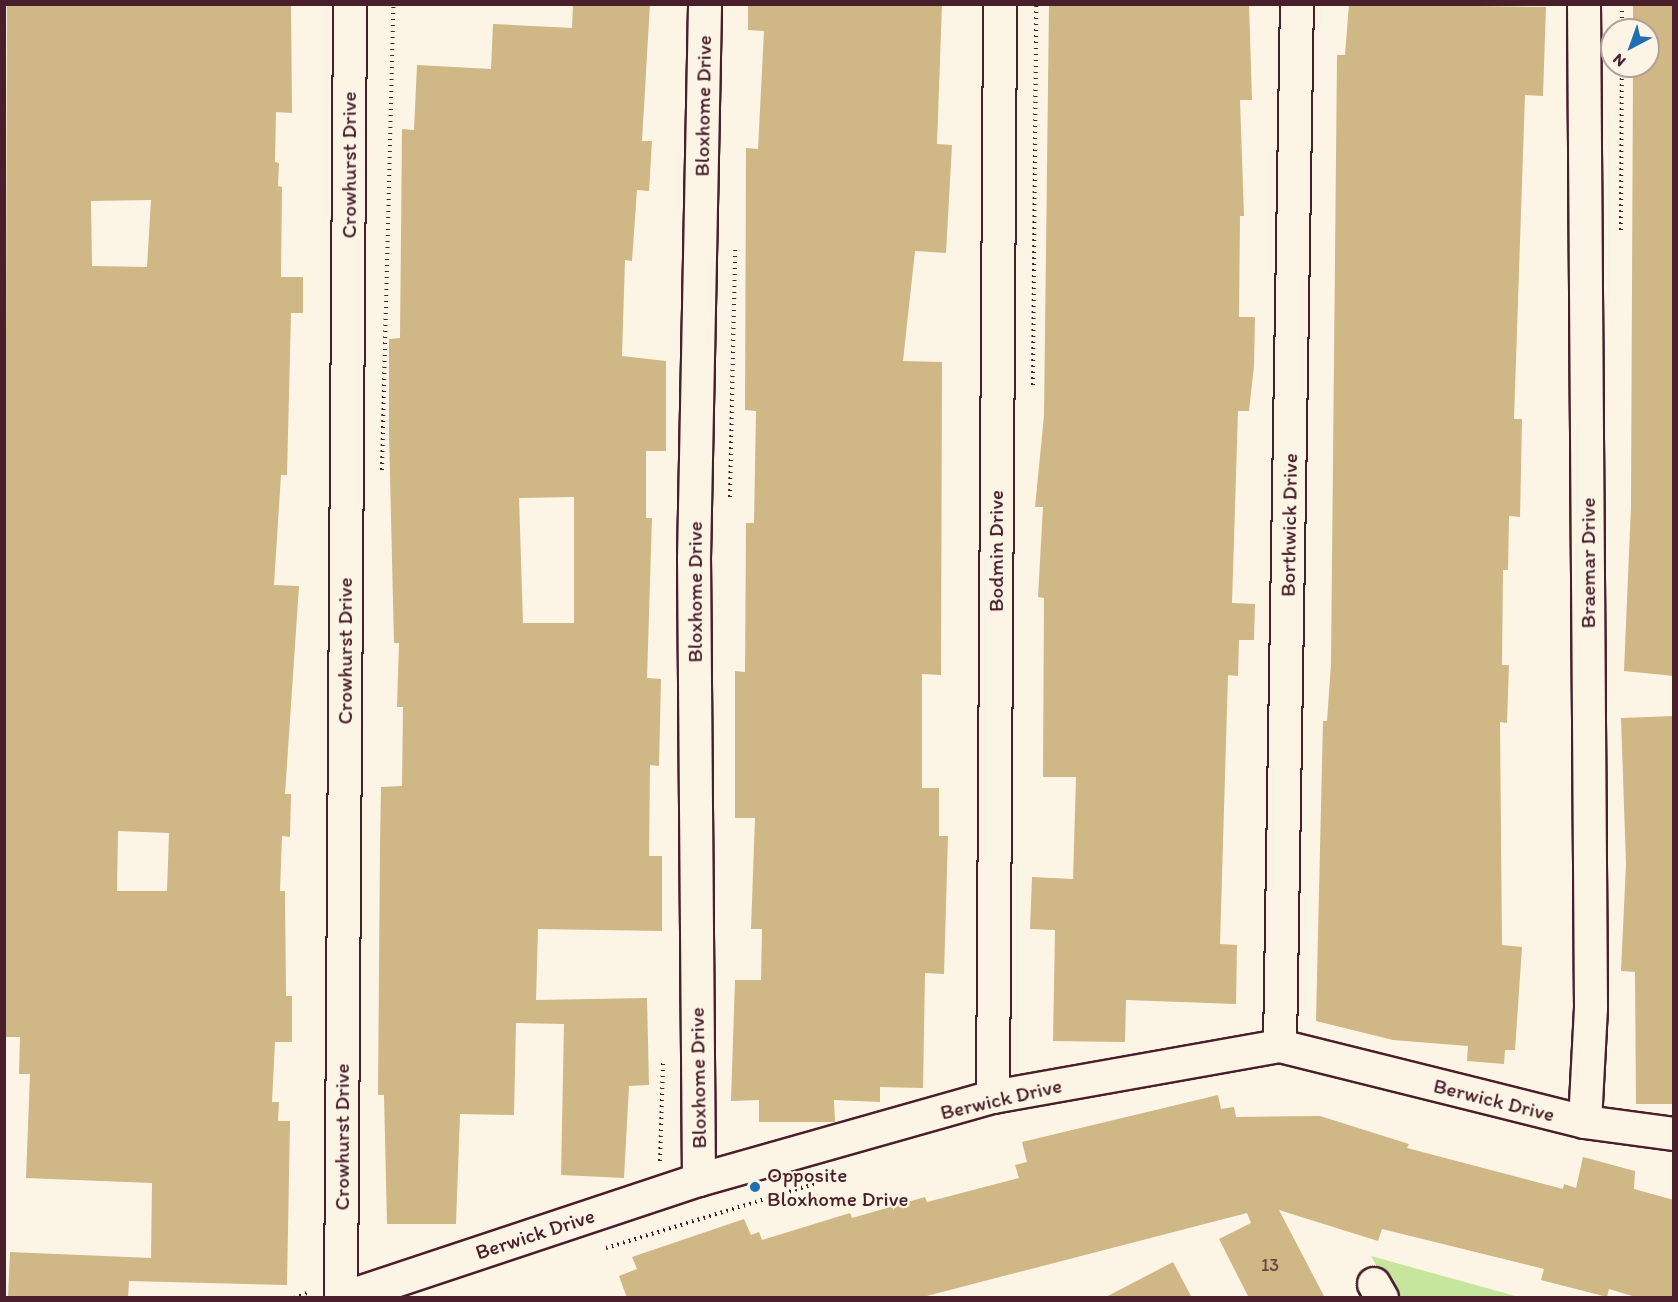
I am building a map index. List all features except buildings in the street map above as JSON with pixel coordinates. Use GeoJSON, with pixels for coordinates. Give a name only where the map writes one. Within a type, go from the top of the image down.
{"type":"FeatureCollection","features":[{"type":"Feature","properties":{"kind":"street","name":"Crowhurst Drive"},"geometry":{"type":"LineString","coordinates":[[342,1298],[350,4]]}},
{"type":"Feature","properties":{"kind":"street","name":"Bloxhome Drive"},"geometry":{"type":"LineString","coordinates":[[699,1180],[694,559],[705,4]]}},
{"type":"Feature","properties":{"kind":"street","name":"Bodmin Drive"},"geometry":{"type":"LineString","coordinates":[[993,1097],[1000,4]]}},
{"type":"Feature","properties":{"kind":"street","name":"Borthwick Drive"},"geometry":{"type":"LineString","coordinates":[[1280,1046],[1297,4]]}},
{"type":"Feature","properties":{"kind":"street","name":"Braemar Drive"},"geometry":{"type":"LineString","coordinates":[[1584,4],[1591,1008],[1585,1122]]}},
{"type":"Feature","properties":{"kind":"street","name":"Berwick Drive"},"geometry":{"type":"LineString","coordinates":[[342,1298],[699,1180],[993,1097],[1280,1046],[1585,1122],[1674,1134]]}},
{"type":"Feature","properties":{"kind":"path"},"geometry":{"type":"LineString","coordinates":[[730,502],[735,245]]}},
{"type":"Feature","properties":{"kind":"path"},"geometry":{"type":"LineString","coordinates":[[594,1252],[822,1182]]}},
{"type":"Feature","properties":{"kind":"green space"},"geometry":{"type":"Polygon","coordinates":[[[1371,1256],[1519,1297],[1394,1297],[1371,1256]]]}},
{"type":"Feature","properties":{"kind":"place","name":"Opposite Bloxhome Drive"},"geometry":{"type":"Point","coordinates":[755,1187]}}]}
